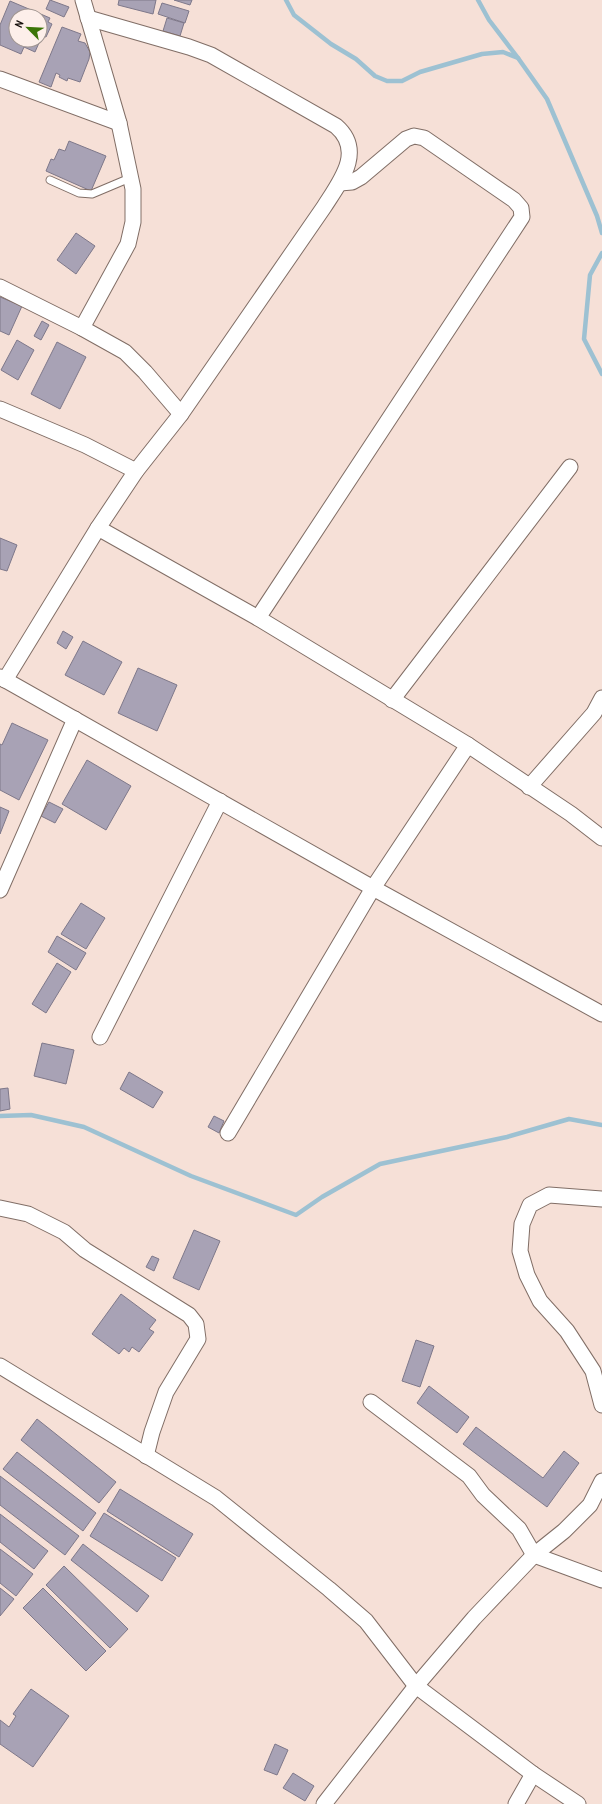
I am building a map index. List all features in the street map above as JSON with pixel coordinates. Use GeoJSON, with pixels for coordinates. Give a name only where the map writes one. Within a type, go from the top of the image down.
{"type":"FeatureCollection","features":[{"type":"Feature","properties":{"kind":"street"},"geometry":{"type":"LineString","coordinates":[[82,328],[128,244],[133,222],[133,189],[119,123],[83,0]]}},
{"type":"Feature","properties":{"kind":"street"},"geometry":{"type":"LineString","coordinates":[[88,18],[190,47],[211,55],[336,126],[344,134],[349,145],[345,174],[340,183],[181,414],[136,471],[3,678],[373,888],[602,1014]]}},
{"type":"Feature","properties":{"kind":"street"},"geometry":{"type":"LineString","coordinates":[[0,79],[119,123]]}},
{"type":"Feature","properties":{"kind":"street"},"geometry":{"type":"LineString","coordinates":[[258,618],[522,217],[521,208],[514,200],[424,138],[414,136],[406,139],[361,177],[352,182],[340,183]]}},
{"type":"Feature","properties":{"kind":"street"},"geometry":{"type":"LineString","coordinates":[[0,288],[82,328],[125,352],[145,372],[181,414]]}},
{"type":"Feature","properties":{"kind":"street"},"geometry":{"type":"LineString","coordinates":[[0,409],[85,445],[136,471]]}},
{"type":"Feature","properties":{"kind":"street"},"geometry":{"type":"LineString","coordinates":[[392,700],[570,467]]}},
{"type":"Feature","properties":{"kind":"street"},"geometry":{"type":"LineString","coordinates":[[98,528],[258,618],[468,745],[602,838]]}},
{"type":"Feature","properties":{"kind":"street"},"geometry":{"type":"LineString","coordinates":[[529,787],[598,716],[602,698]]}},
{"type":"Feature","properties":{"kind":"street"},"geometry":{"type":"LineString","coordinates":[[0,890],[75,719]]}},
{"type":"Feature","properties":{"kind":"street"},"geometry":{"type":"LineString","coordinates":[[228,1133],[373,888],[468,745]]}},
{"type":"Feature","properties":{"kind":"street"},"geometry":{"type":"LineString","coordinates":[[100,1037],[220,801]]}},
{"type":"Feature","properties":{"kind":"street"},"geometry":{"type":"LineString","coordinates":[[602,1199],[549,1195],[530,1205],[522,1224],[520,1251],[527,1275],[540,1301],[567,1331],[593,1371],[602,1405]]}},
{"type":"Feature","properties":{"kind":"street"},"geometry":{"type":"LineString","coordinates":[[0,1208],[28,1214],[64,1232],[85,1250],[189,1315],[196,1324],[198,1339],[166,1392],[152,1432],[146,1456]]}},
{"type":"Feature","properties":{"kind":"street"},"geometry":{"type":"LineString","coordinates":[[0,1366],[216,1498],[329,1589],[366,1621],[416,1686],[534,1774],[578,1804]]}},
{"type":"Feature","properties":{"kind":"street"},"geometry":{"type":"LineString","coordinates":[[371,1402],[468,1476],[483,1495],[519,1529],[534,1555],[602,1580]]}},
{"type":"Feature","properties":{"kind":"street"},"geometry":{"type":"LineString","coordinates":[[324,1804],[416,1686],[474,1618],[534,1555],[564,1531],[590,1506],[602,1481]]}},
{"type":"Feature","properties":{"kind":"street"},"geometry":{"type":"LineString","coordinates":[[516,1804],[534,1774]]}},
{"type":"Feature","properties":{"kind":"lane"},"geometry":{"type":"LineString","coordinates":[[50,180],[79,193],[92,194],[130,178]]}},
{"type":"Feature","properties":{"kind":"building"},"geometry":{"type":"Polygon","coordinates":[[[50,0],[69,7],[64,17],[46,8],[50,0]]]}},
{"type":"Feature","properties":{"kind":"building"},"geometry":{"type":"Polygon","coordinates":[[[119,0],[156,0],[153,14],[118,5],[119,0]]]}},
{"type":"Feature","properties":{"kind":"building"},"geometry":{"type":"Polygon","coordinates":[[[174,0],[192,0],[190,5],[174,0]]]}},
{"type":"Feature","properties":{"kind":"building"},"geometry":{"type":"Polygon","coordinates":[[[10,1],[26,8],[8,8],[8,48],[24,48],[21,54],[0,45],[0,25],[10,1]]]}},
{"type":"Feature","properties":{"kind":"building"},"geometry":{"type":"Polygon","coordinates":[[[162,3],[189,11],[185,23],[158,14],[162,3]]]}},
{"type":"Feature","properties":{"kind":"building"},"geometry":{"type":"Polygon","coordinates":[[[167,18],[184,23],[180,36],[163,31],[167,18]]]}},
{"type":"Feature","properties":{"kind":"building"},"geometry":{"type":"Polygon","coordinates":[[[48,22],[52,24],[48,33],[48,22]]]}},
{"type":"Feature","properties":{"kind":"building"},"geometry":{"type":"Polygon","coordinates":[[[62,27],[81,34],[78,41],[85,43],[90,52],[89,59],[80,82],[68,78],[67,81],[59,77],[60,75],[56,73],[51,87],[39,82],[62,27]]]}},
{"type":"Feature","properties":{"kind":"building"},"geometry":{"type":"Polygon","coordinates":[[[26,48],[37,48],[35,52],[26,48]]]}},
{"type":"Feature","properties":{"kind":"building"},"geometry":{"type":"Polygon","coordinates":[[[69,141],[106,156],[91,191],[46,171],[51,159],[54,160],[59,149],[65,151],[69,141]]]}},
{"type":"Feature","properties":{"kind":"building"},"geometry":{"type":"Polygon","coordinates":[[[76,233],[95,246],[76,274],[57,260],[76,233]]]}},
{"type":"Feature","properties":{"kind":"building"},"geometry":{"type":"Polygon","coordinates":[[[0,297],[22,306],[9,335],[0,331],[0,297]]]}},
{"type":"Feature","properties":{"kind":"building"},"geometry":{"type":"Polygon","coordinates":[[[42,321],[49,325],[41,340],[34,336],[42,321]]]}},
{"type":"Feature","properties":{"kind":"building"},"geometry":{"type":"Polygon","coordinates":[[[17,340],[34,350],[18,380],[1,370],[17,340]]]}},
{"type":"Feature","properties":{"kind":"building"},"geometry":{"type":"Polygon","coordinates":[[[57,342],[86,357],[60,409],[31,394],[57,342]]]}},
{"type":"Feature","properties":{"kind":"building"},"geometry":{"type":"Polygon","coordinates":[[[0,538],[17,545],[7,571],[0,569],[0,538]]]}},
{"type":"Feature","properties":{"kind":"building"},"geometry":{"type":"Polygon","coordinates":[[[63,631],[73,637],[66,649],[57,643],[63,631]]]}},
{"type":"Feature","properties":{"kind":"building"},"geometry":{"type":"Polygon","coordinates":[[[83,641],[122,662],[104,695],[65,675],[83,641]]]}},
{"type":"Feature","properties":{"kind":"building"},"geometry":{"type":"Polygon","coordinates":[[[138,668],[177,685],[157,731],[118,713],[138,668]]]}},
{"type":"Feature","properties":{"kind":"building"},"geometry":{"type":"Polygon","coordinates":[[[12,723],[48,740],[19,800],[0,790],[0,744],[2,745],[12,723]]]}},
{"type":"Feature","properties":{"kind":"building"},"geometry":{"type":"Polygon","coordinates":[[[87,760],[131,786],[106,830],[62,804],[87,760]]]}},
{"type":"Feature","properties":{"kind":"building"},"geometry":{"type":"Polygon","coordinates":[[[49,802],[63,809],[55,823],[41,816],[49,802]]]}},
{"type":"Feature","properties":{"kind":"building"},"geometry":{"type":"Polygon","coordinates":[[[0,807],[9,811],[0,834],[0,807]]]}},
{"type":"Feature","properties":{"kind":"building"},"geometry":{"type":"Polygon","coordinates":[[[81,903],[105,918],[86,949],[61,934],[81,903]]]}},
{"type":"Feature","properties":{"kind":"building"},"geometry":{"type":"Polygon","coordinates":[[[57,936],[86,953],[76,970],[48,952],[57,936]]]}},
{"type":"Feature","properties":{"kind":"building"},"geometry":{"type":"Polygon","coordinates":[[[57,963],[71,972],[46,1013],[32,1004],[57,963]]]}},
{"type":"Feature","properties":{"kind":"building"},"geometry":{"type":"Polygon","coordinates":[[[42,1043],[74,1050],[66,1084],[34,1076],[42,1043]]]}},
{"type":"Feature","properties":{"kind":"building"},"geometry":{"type":"Polygon","coordinates":[[[129,1072],[163,1092],[153,1108],[120,1089],[129,1072]]]}},
{"type":"Feature","properties":{"kind":"building"},"geometry":{"type":"Polygon","coordinates":[[[8,1088],[10,1109],[0,1111],[0,1089],[8,1088]]]}},
{"type":"Feature","properties":{"kind":"building"},"geometry":{"type":"Polygon","coordinates":[[[214,1116],[224,1121],[219,1133],[208,1127],[214,1116]]]}},
{"type":"Feature","properties":{"kind":"building"},"geometry":{"type":"Polygon","coordinates":[[[194,1230],[220,1241],[199,1290],[173,1278],[194,1230]]]}},
{"type":"Feature","properties":{"kind":"building"},"geometry":{"type":"Polygon","coordinates":[[[152,1256],[159,1259],[154,1271],[146,1267],[152,1256]]]}},
{"type":"Feature","properties":{"kind":"building"},"geometry":{"type":"Polygon","coordinates":[[[121,1294],[156,1320],[149,1329],[154,1332],[139,1352],[132,1347],[129,1352],[124,1348],[119,1354],[92,1334],[121,1294]]]}},
{"type":"Feature","properties":{"kind":"building"},"geometry":{"type":"Polygon","coordinates":[[[416,1340],[434,1346],[420,1387],[402,1381],[416,1340]]]}},
{"type":"Feature","properties":{"kind":"building"},"geometry":{"type":"Polygon","coordinates":[[[429,1386],[469,1417],[457,1433],[417,1403],[429,1386]]]}},
{"type":"Feature","properties":{"kind":"building"},"geometry":{"type":"Polygon","coordinates":[[[37,1419],[116,1482],[99,1503],[21,1440],[37,1419]]]}},
{"type":"Feature","properties":{"kind":"building"},"geometry":{"type":"Polygon","coordinates":[[[476,1427],[543,1478],[564,1451],[579,1463],[547,1507],[463,1444],[476,1427]]]}},
{"type":"Feature","properties":{"kind":"building"},"geometry":{"type":"Polygon","coordinates":[[[17,1452],[96,1513],[83,1531],[3,1469],[17,1452]]]}},
{"type":"Feature","properties":{"kind":"building"},"geometry":{"type":"Polygon","coordinates":[[[0,1476],[79,1536],[65,1555],[0,1505],[0,1476]]]}},
{"type":"Feature","properties":{"kind":"building"},"geometry":{"type":"Polygon","coordinates":[[[120,1489],[193,1534],[179,1557],[107,1511],[120,1489]]]}},
{"type":"Feature","properties":{"kind":"building"},"geometry":{"type":"Polygon","coordinates":[[[104,1513],[176,1558],[162,1581],[90,1536],[104,1513]]]}},
{"type":"Feature","properties":{"kind":"building"},"geometry":{"type":"Polygon","coordinates":[[[0,1514],[48,1551],[34,1569],[0,1542],[0,1514]]]}},
{"type":"Feature","properties":{"kind":"building"},"geometry":{"type":"Polygon","coordinates":[[[83,1544],[149,1596],[137,1612],[71,1560],[83,1544]]]}},
{"type":"Feature","properties":{"kind":"building"},"geometry":{"type":"Polygon","coordinates":[[[0,1549],[33,1574],[16,1596],[0,1583],[0,1549]]]}},
{"type":"Feature","properties":{"kind":"building"},"geometry":{"type":"Polygon","coordinates":[[[64,1566],[128,1629],[110,1648],[46,1585],[64,1566]]]}},
{"type":"Feature","properties":{"kind":"building"},"geometry":{"type":"Polygon","coordinates":[[[0,1588],[14,1599],[0,1616],[0,1588]]]}},
{"type":"Feature","properties":{"kind":"building"},"geometry":{"type":"Polygon","coordinates":[[[43,1588],[106,1651],[86,1671],[23,1608],[43,1588]]]}},
{"type":"Feature","properties":{"kind":"building"},"geometry":{"type":"Polygon","coordinates":[[[31,1689],[69,1716],[33,1767],[0,1744],[0,1720],[9,1727],[16,1716],[13,1714],[31,1689]]]}},
{"type":"Feature","properties":{"kind":"building"},"geometry":{"type":"Polygon","coordinates":[[[275,1744],[288,1750],[277,1775],[264,1770],[275,1744]]]}},
{"type":"Feature","properties":{"kind":"building"},"geometry":{"type":"Polygon","coordinates":[[[293,1773],[314,1786],[305,1801],[283,1788],[293,1773]]]}},
{"type":"Feature","properties":{"kind":"waterway"},"geometry":{"type":"LineString","coordinates":[[286,0],[294,15],[331,44],[356,59],[375,76],[387,81],[402,81],[420,72],[482,54],[503,52],[518,58],[547,99],[597,216],[602,233]]}},
{"type":"Feature","properties":{"kind":"waterway"},"geometry":{"type":"LineString","coordinates":[[478,0],[489,20],[518,58]]}},
{"type":"Feature","properties":{"kind":"waterway"},"geometry":{"type":"LineString","coordinates":[[602,253],[590,275],[584,339],[602,374]]}},
{"type":"Feature","properties":{"kind":"waterway"},"geometry":{"type":"LineString","coordinates":[[0,1116],[31,1115],[84,1127],[191,1176],[296,1215],[322,1197],[380,1164],[507,1137],[569,1119],[602,1125]]}}]}
